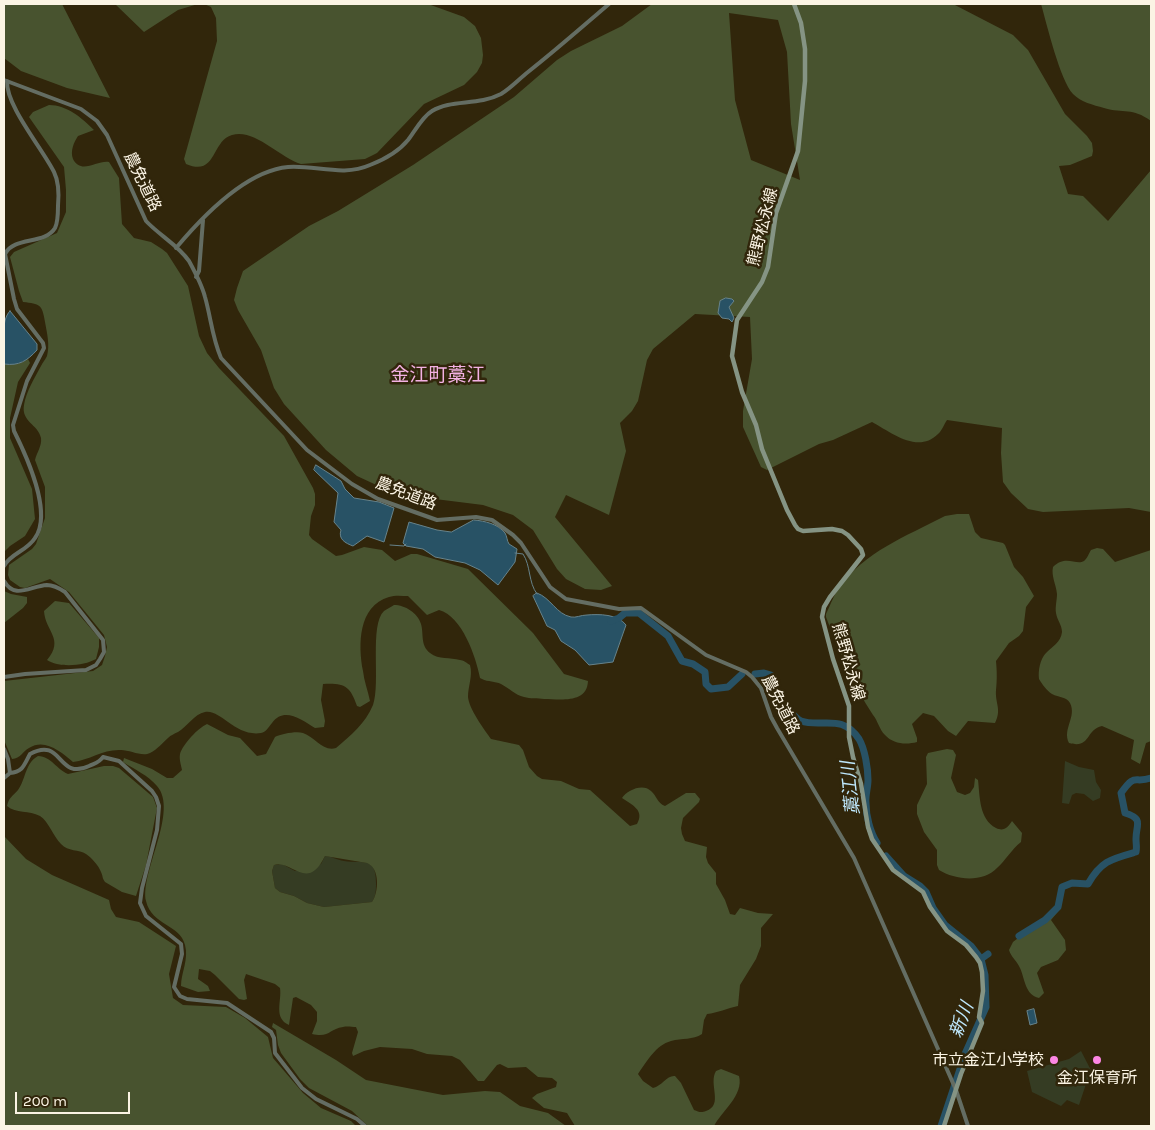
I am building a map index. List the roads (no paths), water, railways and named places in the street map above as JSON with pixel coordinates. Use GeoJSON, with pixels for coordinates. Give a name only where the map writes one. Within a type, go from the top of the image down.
{"type":"FeatureCollection","features":[{"type":"Feature","properties":{"kind":"main road","name":"熊野松永線"},"geometry":{"type":"LineString","coordinates":[[794,4],[801,23],[805,49],[805,73],[798,151],[776,214],[768,267],[762,282],[737,320],[732,356],[742,392],[756,425],[762,449],[795,525],[798,529],[803,530],[832,529],[842,531],[861,549],[863,555],[830,597],[824,607],[822,617],[848,706],[853,757],[861,784],[865,813],[872,839],[893,870],[923,892],[930,907],[947,931],[966,946],[980,964],[983,991],[980,1019],[982,1023],[964,1066],[944,1126]]}},
{"type":"Feature","properties":{"kind":"street"},"geometry":{"type":"LineString","coordinates":[[176,248],[203,218],[224,200],[262,174],[292,168],[346,171],[371,165],[396,151],[406,142],[427,114],[434,109],[479,102],[502,93],[609,4]]}},
{"type":"Feature","properties":{"kind":"street"},"geometry":{"type":"LineString","coordinates":[[4,566],[10,558],[28,547],[36,538],[41,523],[36,484],[13,425],[27,381],[44,348],[43,343],[17,309],[5,254],[11,247],[47,235],[53,231],[56,227],[59,195],[55,174],[14,106],[5,80]]}},
{"type":"Feature","properties":{"kind":"street","name":"農免道路"},"geometry":{"type":"LineString","coordinates":[[5,80],[81,109],[97,121],[106,135],[146,221],[187,259],[205,296],[214,342],[221,358],[307,450],[332,471],[378,498],[426,517],[437,520],[476,517],[492,520],[521,543],[547,582],[558,594],[566,599],[610,608],[641,608],[706,655],[746,672],[755,680],[761,688],[777,728],[854,858],[956,1089],[968,1126]]}},
{"type":"Feature","properties":{"kind":"street"},"geometry":{"type":"LineString","coordinates":[[196,277],[199,271],[203,218]]}},
{"type":"Feature","properties":{"kind":"street"},"geometry":{"type":"LineString","coordinates":[[4,581],[10,589],[16,592],[46,585],[59,588],[65,592],[99,634],[104,646],[100,659],[90,669],[25,674],[4,678]]}},
{"type":"Feature","properties":{"kind":"street"},"geometry":{"type":"LineString","coordinates":[[4,749],[10,772]]}},
{"type":"Feature","properties":{"kind":"street"},"geometry":{"type":"LineString","coordinates":[[4,778],[10,772],[18,772],[24,768],[30,754],[42,749],[55,752],[66,766],[73,769],[81,770],[100,761],[103,757],[119,761],[152,791],[159,806],[159,817],[140,903],[146,916],[181,944],[182,954],[174,987],[180,996],[187,999],[227,1003],[271,1032],[274,1038],[275,1054],[302,1088],[316,1099],[357,1118],[365,1126]]}},
{"type":"Feature","properties":{"kind":"water"},"geometry":{"type":"Polygon","coordinates":[[[726,298],[734,301],[729,307],[734,318],[732,322],[729,319],[722,318],[718,313],[720,301],[726,298]]]}},
{"type":"Feature","properties":{"kind":"water"},"geometry":{"type":"Polygon","coordinates":[[[10,311],[37,344],[37,350],[22,362],[4,364],[3,336],[5,321],[10,311]]]}},
{"type":"Feature","properties":{"kind":"water"},"geometry":{"type":"Polygon","coordinates":[[[316,465],[341,481],[345,489],[354,498],[379,502],[394,508],[384,542],[367,536],[353,546],[343,540],[340,536],[341,530],[334,522],[338,493],[314,470],[316,465]]]}},
{"type":"Feature","properties":{"kind":"water"},"geometry":{"type":"Polygon","coordinates":[[[474,520],[487,522],[499,527],[505,533],[509,544],[517,549],[515,562],[498,585],[480,570],[465,563],[435,557],[423,549],[406,546],[403,543],[409,522],[451,532],[474,520]]]}},
{"type":"Feature","properties":{"kind":"water"},"geometry":{"type":"Polygon","coordinates":[[[537,593],[566,615],[573,617],[603,615],[623,621],[626,625],[613,662],[589,665],[575,650],[561,641],[555,630],[547,626],[533,596],[537,593]]]}},
{"type":"Feature","properties":{"kind":"water"},"geometry":{"type":"Polygon","coordinates":[[[1034,1009],[1037,1023],[1030,1025],[1027,1011],[1034,1009]]]}},
{"type":"Feature","properties":{"kind":"waterway"},"geometry":{"type":"LineString","coordinates":[[390,545],[404,546],[406,544]]}},
{"type":"Feature","properties":{"kind":"waterway"},"geometry":{"type":"LineString","coordinates":[[515,553],[523,554],[526,559],[532,584],[537,594]]}},
{"type":"Feature","properties":{"kind":"waterway","name":"藁江川"},"geometry":{"type":"LineString","coordinates":[[611,621],[625,613],[639,613],[668,636],[682,661],[693,664],[705,672],[706,684],[711,689],[728,687],[742,674]]}},
{"type":"Feature","properties":{"kind":"waterway","name":"藁江川"},"geometry":{"type":"LineString","coordinates":[[755,674],[764,673],[771,675],[777,701],[799,720],[809,723],[832,723],[846,726],[859,739],[867,770],[866,808],[872,834],[877,843]]}},
{"type":"Feature","properties":{"kind":"waterway","name":"新川"},"geometry":{"type":"LineString","coordinates":[[1019,936],[1045,920],[1058,907],[1062,887],[1072,883],[1088,884],[1097,870],[1107,862],[1136,852],[1138,823],[1135,817],[1125,813],[1121,793],[1132,781],[1151,778]]}},
{"type":"Feature","properties":{"kind":"waterway","name":"新川"},"geometry":{"type":"LineString","coordinates":[[886,856],[904,876],[926,892],[933,908],[945,925],[971,946],[981,959],[985,975],[986,1007],[965,1054],[941,1126]]}},
{"type":"Feature","properties":{"kind":"waterway","name":"新川"},"geometry":{"type":"LineString","coordinates":[[981,959],[988,954]]}},
{"type":"Feature","properties":{"kind":"place","name":"市立金江小学校"},"geometry":{"type":"Point","coordinates":[1054,1060]}},
{"type":"Feature","properties":{"kind":"place","name":"金江保育所"},"geometry":{"type":"Point","coordinates":[1097,1060]}},
{"type":"Feature","properties":{"kind":"district","name":"金江町藁江"},"geometry":{"type":"Point","coordinates":[438,376]}}]}
